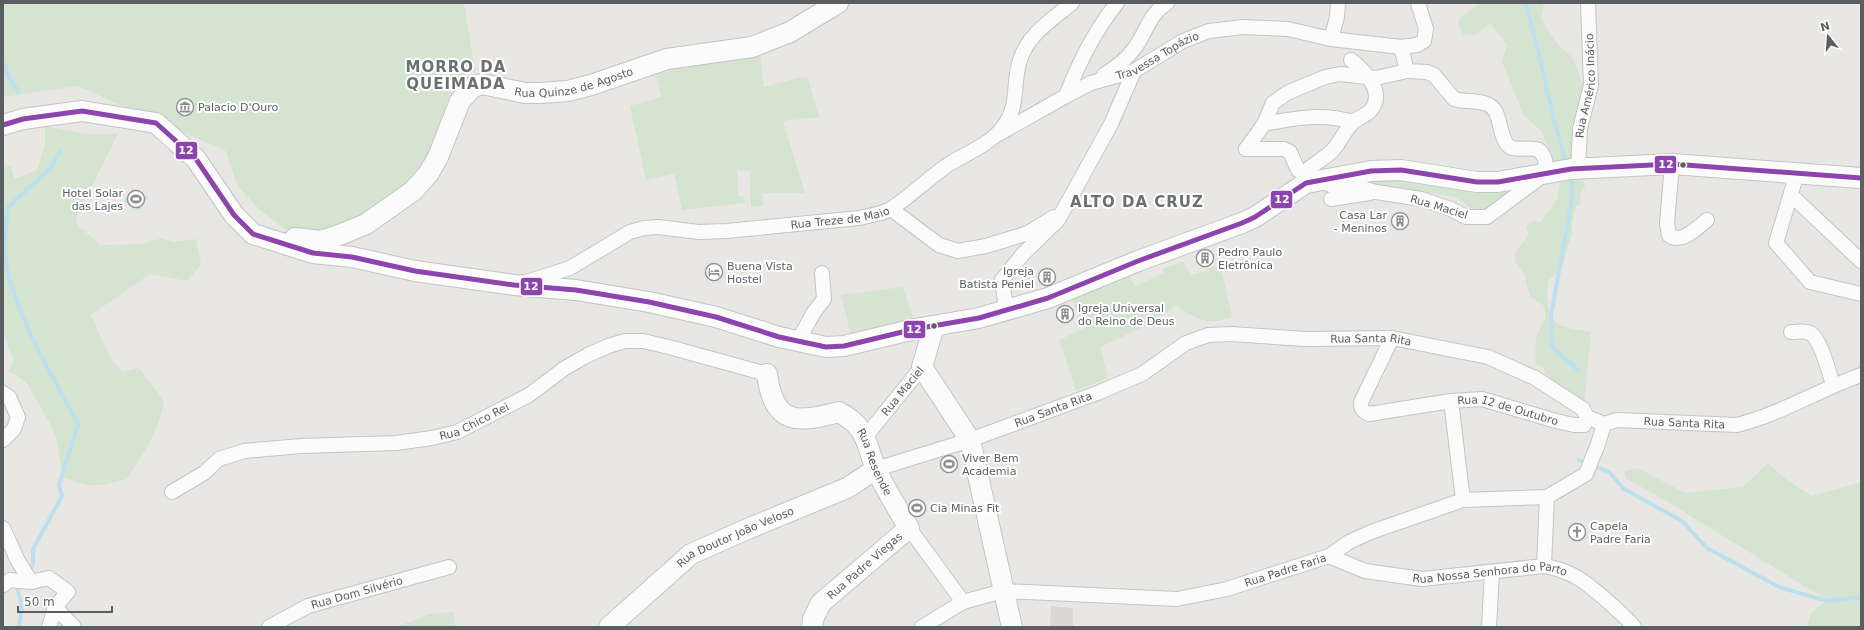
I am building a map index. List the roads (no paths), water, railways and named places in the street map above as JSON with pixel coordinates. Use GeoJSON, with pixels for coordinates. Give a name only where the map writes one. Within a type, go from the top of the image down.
{"type":"FeatureCollection","features":[{"type":"Feature","properties":{"kind":"main road","name":"Rua Quinze de Agosto"},"geometry":{"type":"LineString","coordinates":[[253,234],[321,241],[366,224],[395,206],[413,191],[429,173],[438,157],[460,100],[473,87],[482,84],[525,93],[568,91],[591,85],[668,59],[752,47],[790,32],[838,3]]}},
{"type":"Feature","properties":{"kind":"main road"},"geometry":{"type":"LineString","coordinates":[[3,125],[23,119],[82,111],[156,122],[196,159],[234,215],[253,234],[313,253],[352,257],[415,271],[514,285],[576,290],[649,302],[716,317],[798,341],[826,347],[844,346],[934,326],[979,318],[1048,298],[1145,258],[1231,228],[1255,217],[1310,179],[1401,170],[1477,182],[1498,182],[1563,171],[1672,164],[1861,178]]}},
{"type":"Feature","properties":{"kind":"main road","name":"Rua Maciel"},"geometry":{"type":"LineString","coordinates":[[922,367],[934,326]]}},
{"type":"Feature","properties":{"kind":"main road"},"geometry":{"type":"LineString","coordinates":[[922,367],[970,440],[1012,627]]}},
{"type":"Feature","properties":{"kind":"main road","name":"Rua Resende"},"geometry":{"type":"LineString","coordinates":[[767,374],[769,391],[777,408],[788,418],[799,420],[816,418],[839,412],[852,419],[866,436],[876,469],[909,528]]}},
{"type":"Feature","properties":{"kind":"main road","name":"Rua Doutor João Veloso"},"geometry":{"type":"LineString","coordinates":[[609,627],[692,554],[752,527],[847,488],[876,469]]}},
{"type":"Feature","properties":{"kind":"main road","name":"Rua Padre Viegas"},"geometry":{"type":"LineString","coordinates":[[812,627],[813,620],[821,603],[909,528]]}},
{"type":"Feature","properties":{"kind":"street","name":"Rua Treze de Maio"},"geometry":{"type":"LineString","coordinates":[[514,285],[570,268],[630,232],[644,228],[658,227],[699,232],[727,231],[859,218],[891,209],[944,168],[995,136],[1006,122],[1014,106],[1017,73],[1024,50],[1040,30],[1072,3]]}},
{"type":"Feature","properties":{"kind":"street"},"geometry":{"type":"LineString","coordinates":[[1066,96],[1091,40],[1117,3]]}},
{"type":"Feature","properties":{"kind":"street"},"geometry":{"type":"LineString","coordinates":[[1092,83],[1123,62],[1143,36],[1154,12],[1166,3]]}},
{"type":"Feature","properties":{"kind":"street"},"geometry":{"type":"LineString","coordinates":[[1331,39],[1337,17],[1338,3]]}},
{"type":"Feature","properties":{"kind":"street","name":"Travessa Topázio"},"geometry":{"type":"LineString","coordinates":[[995,136],[1092,83],[1134,71],[1183,41],[1209,31],[1243,27],[1268,27],[1288,29],[1331,39],[1401,47],[1417,45],[1424,41],[1426,29],[1418,3]]}},
{"type":"Feature","properties":{"kind":"street","name":"Rua Américo Inácio"},"geometry":{"type":"LineString","coordinates":[[1563,171],[1580,129],[1590,85],[1588,3]]}},
{"type":"Feature","properties":{"kind":"street"},"geometry":{"type":"LineString","coordinates":[[1401,47],[1407,71]]}},
{"type":"Feature","properties":{"kind":"street"},"geometry":{"type":"LineString","coordinates":[[1310,179],[1310,167],[1333,151],[1353,122],[1370,111],[1374,103],[1375,91],[1370,78],[1351,60]]}},
{"type":"Feature","properties":{"kind":"street"},"geometry":{"type":"LineString","coordinates":[[1006,309],[1002,280],[1023,254],[1053,227],[1111,124],[1134,71]]}},
{"type":"Feature","properties":{"kind":"street"},"geometry":{"type":"LineString","coordinates":[[1310,179],[1298,170],[1290,152],[1284,149],[1246,149],[1264,124],[1273,103],[1300,86],[1325,77],[1340,74],[1370,78],[1383,78],[1407,71],[1427,72],[1434,75],[1454,99],[1488,104],[1493,108],[1498,118],[1506,144],[1511,148],[1539,150],[1563,171]]}},
{"type":"Feature","properties":{"kind":"street"},"geometry":{"type":"LineString","coordinates":[[1264,124],[1316,116],[1338,117],[1353,122]]}},
{"type":"Feature","properties":{"kind":"street"},"geometry":{"type":"LineString","coordinates":[[1672,164],[1667,223],[1669,235],[1677,238],[1689,234],[1707,220]]}},
{"type":"Feature","properties":{"kind":"street","name":"Rua Maciel"},"geometry":{"type":"LineString","coordinates":[[1310,179],[1333,186],[1355,186],[1376,192],[1421,199],[1451,209],[1466,217],[1487,217],[1563,171]]}},
{"type":"Feature","properties":{"kind":"street"},"geometry":{"type":"LineString","coordinates":[[1797,173],[1776,242],[1810,282],[1861,294]]}},
{"type":"Feature","properties":{"kind":"street"},"geometry":{"type":"LineString","coordinates":[[1331,199],[1376,192]]}},
{"type":"Feature","properties":{"kind":"street"},"geometry":{"type":"LineString","coordinates":[[1791,195],[1861,261]]}},
{"type":"Feature","properties":{"kind":"street"},"geometry":{"type":"LineString","coordinates":[[891,209],[939,245],[958,251],[986,246],[1028,232],[1060,213]]}},
{"type":"Feature","properties":{"kind":"street"},"geometry":{"type":"LineString","coordinates":[[798,341],[814,312],[824,299],[822,273]]}},
{"type":"Feature","properties":{"kind":"street"},"geometry":{"type":"LineString","coordinates":[[1791,332],[1809,332],[1813,335],[1822,352],[1833,385]]}},
{"type":"Feature","properties":{"kind":"street","name":"Rua Santa Rita"},"geometry":{"type":"LineString","coordinates":[[876,469],[970,440],[1100,392],[1142,374],[1186,343],[1208,335],[1231,334],[1305,339],[1392,338],[1488,357],[1535,378],[1583,409],[1587,417],[1604,424],[1617,420],[1737,425],[1754,420],[1833,385],[1861,375]]}},
{"type":"Feature","properties":{"kind":"street"},"geometry":{"type":"LineString","coordinates":[[1392,338],[1361,402],[1361,408],[1364,412],[1369,414],[1451,401]]}},
{"type":"Feature","properties":{"kind":"street","name":"Rua Chico Rei"},"geometry":{"type":"LineString","coordinates":[[172,492],[204,473],[218,460],[244,451],[301,446],[396,443],[432,438],[457,432],[529,395],[565,368],[588,355],[608,346],[625,341],[643,341],[767,374]]}},
{"type":"Feature","properties":{"kind":"street","name":"Rua Maciel"},"geometry":{"type":"LineString","coordinates":[[866,436],[922,367]]}},
{"type":"Feature","properties":{"kind":"street"},"geometry":{"type":"LineString","coordinates":[[3,440],[14,429],[18,417],[4,395]]}},
{"type":"Feature","properties":{"kind":"street","name":"Rua 12 de Outubro"},"geometry":{"type":"LineString","coordinates":[[1463,500],[1451,401],[1482,399],[1535,416],[1574,425],[1584,425],[1587,417]]}},
{"type":"Feature","properties":{"kind":"street","name":"Rua Padre Faria"},"geometry":{"type":"LineString","coordinates":[[922,627],[963,602],[1003,591],[1177,599],[1227,589],[1329,556],[1349,542],[1377,529],[1463,500],[1547,497],[1586,474],[1604,424]]}},
{"type":"Feature","properties":{"kind":"street"},"geometry":{"type":"LineString","coordinates":[[1544,566],[1547,497]]}},
{"type":"Feature","properties":{"kind":"street"},"geometry":{"type":"LineString","coordinates":[[3,528],[18,561],[31,582]]}},
{"type":"Feature","properties":{"kind":"street","name":"Rua Resende"},"geometry":{"type":"LineString","coordinates":[[909,528],[963,602]]}},
{"type":"Feature","properties":{"kind":"street","name":"Rua Nossa Senhora do Parto"},"geometry":{"type":"LineString","coordinates":[[1329,556],[1365,571],[1422,580],[1544,566],[1562,569],[1578,577],[1592,587],[1634,627]]}},
{"type":"Feature","properties":{"kind":"street","name":"Rua Dom Silvério"},"geometry":{"type":"LineString","coordinates":[[269,627],[308,606],[449,567]]}},
{"type":"Feature","properties":{"kind":"street"},"geometry":{"type":"LineString","coordinates":[[1489,627],[1492,572]]}},
{"type":"Feature","properties":{"kind":"street"},"geometry":{"type":"LineString","coordinates":[[5,580],[31,582],[49,578],[68,592],[55,607],[49,627]]}},
{"type":"Feature","properties":{"kind":"street"},"geometry":{"type":"LineString","coordinates":[[55,607],[74,627]]}},
{"type":"Feature","properties":{"kind":"water","name":"Hotel Solar das Lajes"},"geometry":{"type":"Polygon","coordinates":[[[132,188],[148,197],[139,210],[124,201],[132,188]]]}},
{"type":"Feature","properties":{"kind":"waterway"},"geometry":{"type":"LineString","coordinates":[[1525,3],[1555,125],[1567,165]]}},
{"type":"Feature","properties":{"kind":"waterway"},"geometry":{"type":"LineString","coordinates":[[3,62],[11,81],[19,92]]}},
{"type":"Feature","properties":{"kind":"waterway"},"geometry":{"type":"LineString","coordinates":[[29,572],[33,564],[33,549],[62,496],[59,485],[78,424],[37,348],[20,309],[7,268],[5,237],[8,207],[52,167],[60,151]]}},
{"type":"Feature","properties":{"kind":"waterway"},"geometry":{"type":"LineString","coordinates":[[1570,175],[1572,181],[1572,198],[1551,316],[1552,347],[1578,370]]}},
{"type":"Feature","properties":{"kind":"waterway"},"geometry":{"type":"LineString","coordinates":[[1579,460],[1609,472],[1624,489],[1682,521],[1707,548],[1779,587],[1827,601],[1861,597]]}},
{"type":"Feature","properties":{"kind":"waterway"},"geometry":{"type":"LineString","coordinates":[[19,627],[22,605],[17,588],[20,584]]}},
{"type":"Feature","properties":{"kind":"place","name":"Palacio D'Ouro"},"geometry":{"type":"Point","coordinates":[185,107]}},
{"type":"Feature","properties":{"kind":"place","name":"Hotel Solar das Lajes"},"geometry":{"type":"Point","coordinates":[136,199]}},
{"type":"Feature","properties":{"kind":"place","name":"Casa Lar - Meninos"},"geometry":{"type":"Point","coordinates":[1400,221]}},
{"type":"Feature","properties":{"kind":"place","name":"Pedro Paulo Eletrônica"},"geometry":{"type":"Point","coordinates":[1205,258]}},
{"type":"Feature","properties":{"kind":"place","name":"Buena Vista Hostel"},"geometry":{"type":"Point","coordinates":[714,272]}},
{"type":"Feature","properties":{"kind":"place","name":"Igreja Batista Peniel"},"geometry":{"type":"Point","coordinates":[1047,277]}},
{"type":"Feature","properties":{"kind":"place","name":"Igreja Universal do Reino de Deus"},"geometry":{"type":"Point","coordinates":[1065,314]}},
{"type":"Feature","properties":{"kind":"place","name":"Viver Bem Academia"},"geometry":{"type":"Point","coordinates":[949,464]}},
{"type":"Feature","properties":{"kind":"place","name":"Cia Minas Fit"},"geometry":{"type":"Point","coordinates":[917,508]}},
{"type":"Feature","properties":{"kind":"place","name":"Capela Padre Faria"},"geometry":{"type":"Point","coordinates":[1577,532]}},
{"type":"Feature","properties":{"kind":"district","name":"MORRO DA QUEIMADA"},"geometry":{"type":"Point","coordinates":[456,76]}},
{"type":"Feature","properties":{"kind":"district","name":"ALTO DA CRUZ"},"geometry":{"type":"Point","coordinates":[1137,202]}}]}
